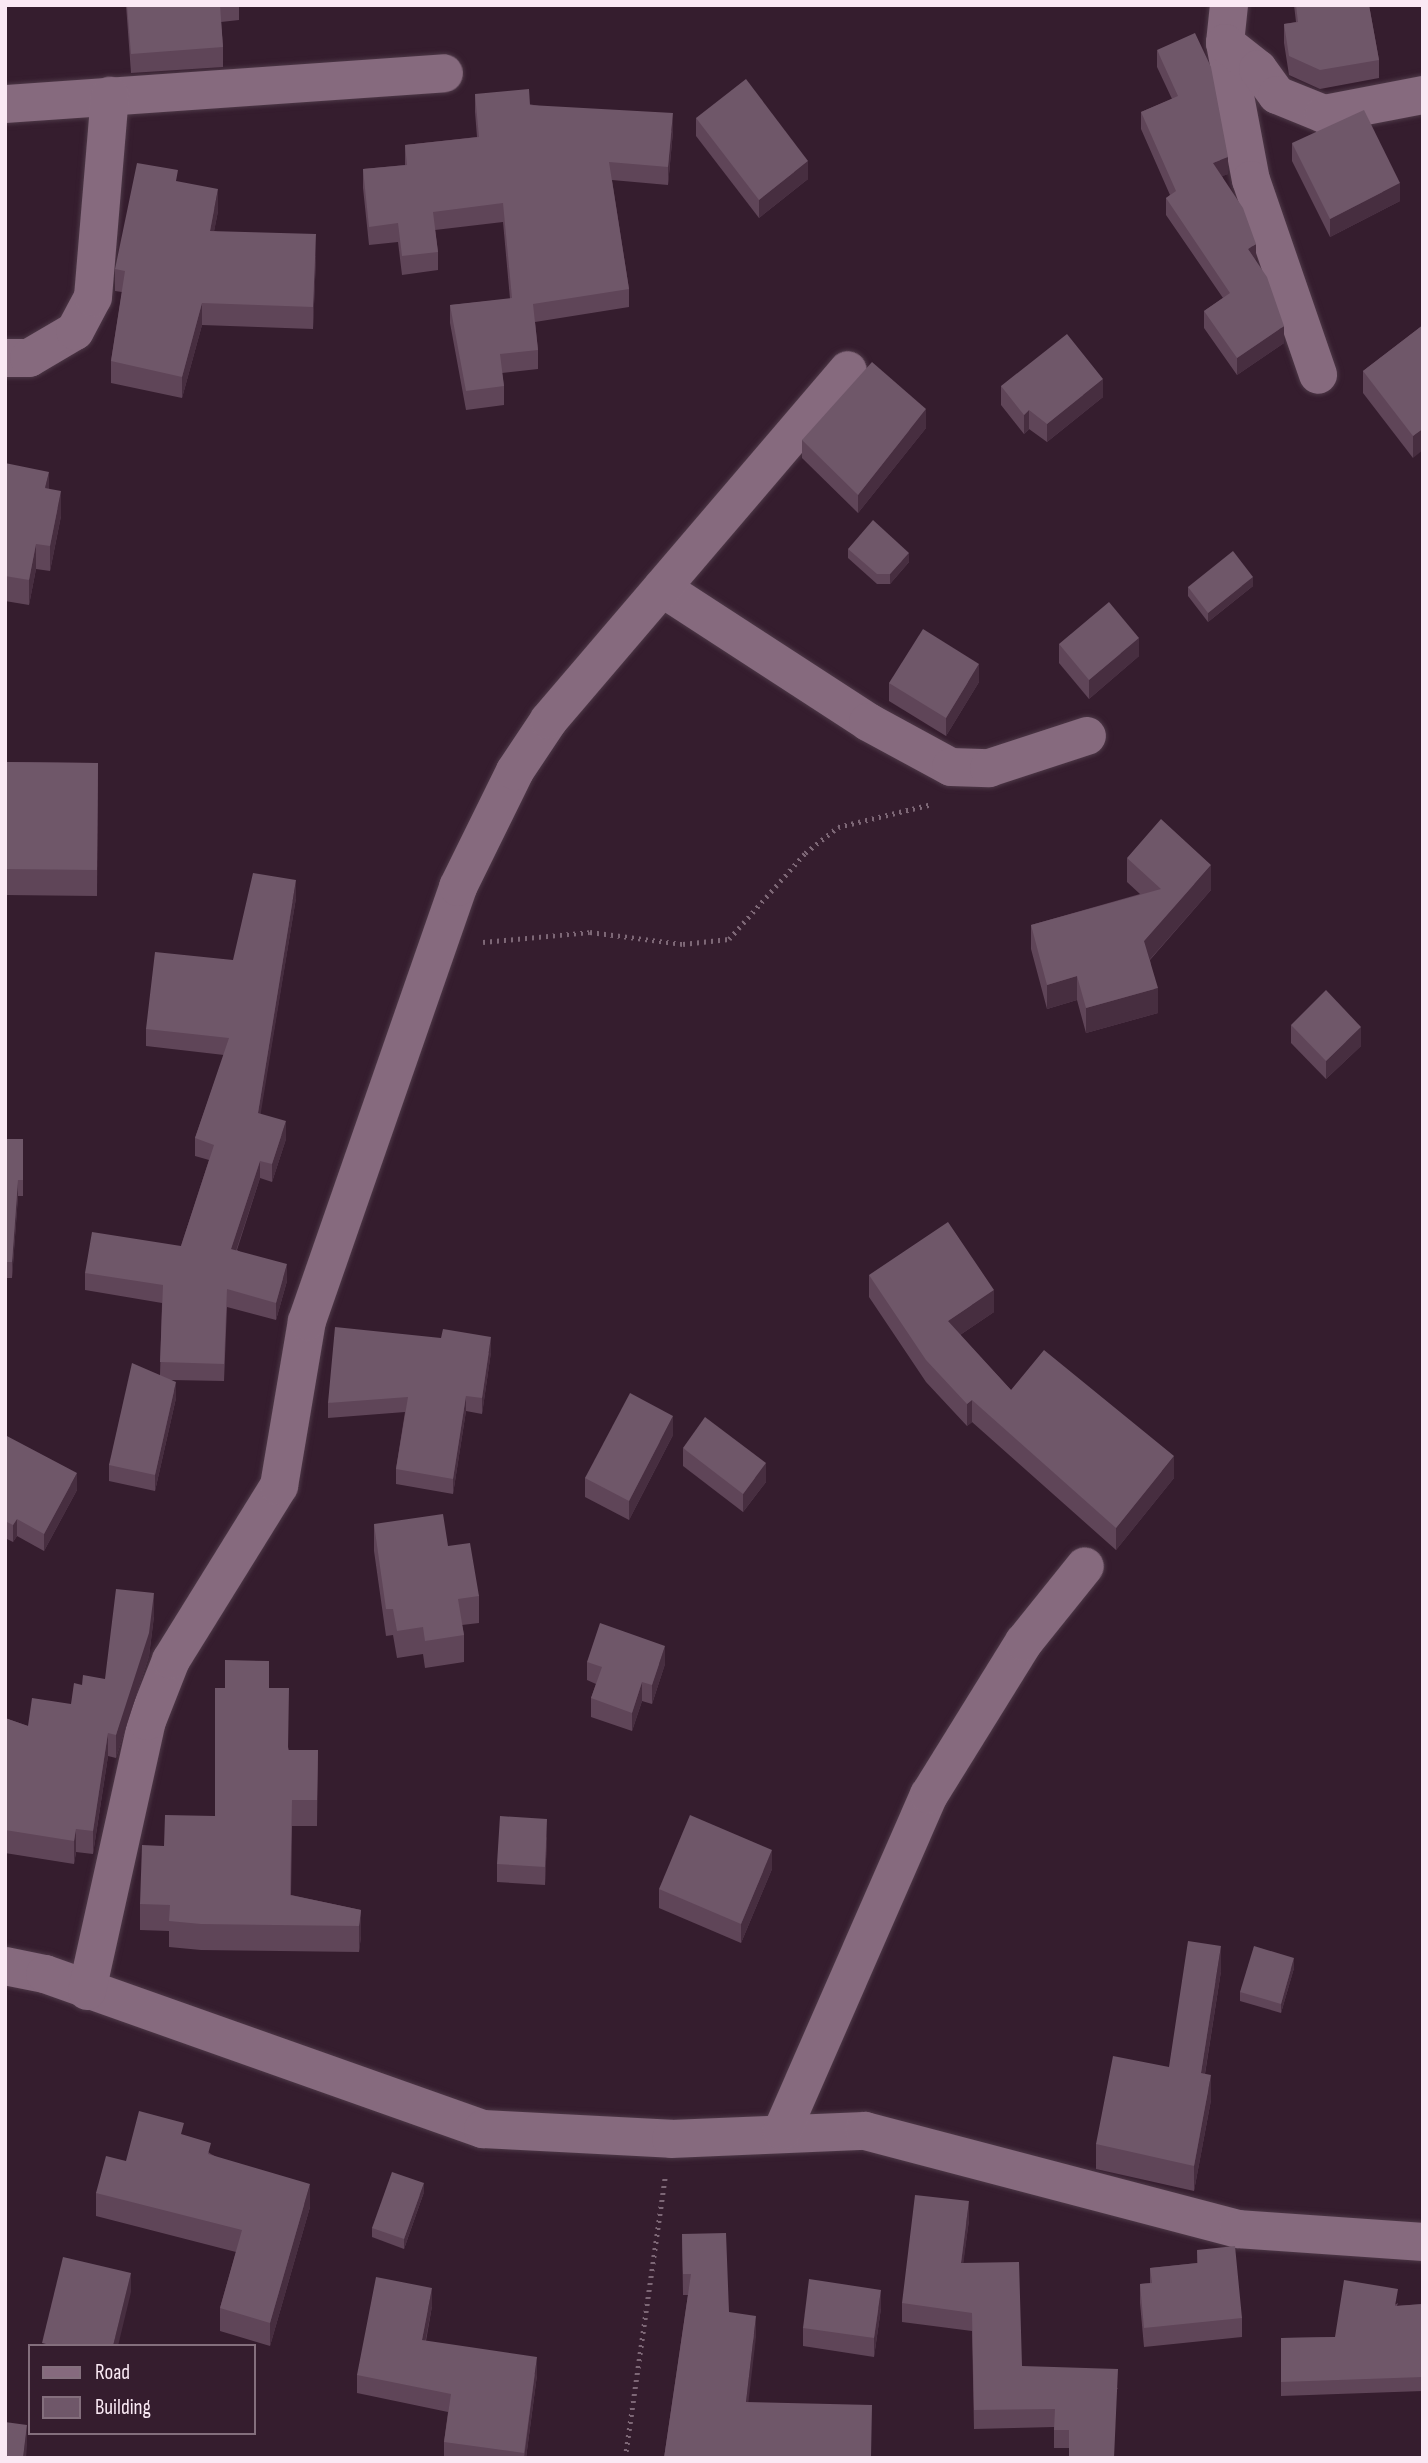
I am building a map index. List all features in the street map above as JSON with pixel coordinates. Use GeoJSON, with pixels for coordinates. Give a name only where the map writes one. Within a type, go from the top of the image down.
{"type":"FeatureCollection","features":[{"type":"Feature","properties":{"kind":"street"},"geometry":{"type":"LineString","coordinates":[[1229,5],[1225,43],[1251,180],[1318,375]]}},
{"type":"Feature","properties":{"kind":"street"},"geometry":{"type":"LineString","coordinates":[[1225,43],[1258,69],[1276,95],[1324,114],[1423,95]]}},
{"type":"Feature","properties":{"kind":"street"},"geometry":{"type":"LineString","coordinates":[[5,104],[444,73]]}},
{"type":"Feature","properties":{"kind":"street"},"geometry":{"type":"LineString","coordinates":[[5,358],[29,358],[75,331],[93,297],[110,96]]}},
{"type":"Feature","properties":{"kind":"street"},"geometry":{"type":"LineString","coordinates":[[87,1991],[147,1721],[171,1660],[279,1486],[297,1355],[458,887],[515,771],[549,720],[848,370]]}},
{"type":"Feature","properties":{"kind":"street"},"geometry":{"type":"LineString","coordinates":[[662,588],[951,768],[989,768],[1087,736]]}},
{"type":"Feature","properties":{"kind":"street"},"geometry":{"type":"LineString","coordinates":[[782,2131],[929,1795],[1024,1642],[1085,1566]]}},
{"type":"Feature","properties":{"kind":"street"},"geometry":{"type":"LineString","coordinates":[[5,1966],[87,1991],[483,2129],[671,2139],[782,2131],[865,2131],[1238,2229],[1423,2242]]}},
{"type":"Feature","properties":{"kind":"path"},"geometry":{"type":"LineString","coordinates":[[435,956],[536,933],[590,932],[683,944],[729,939],[805,853],[838,827],[946,801],[989,768]]}},
{"type":"Feature","properties":{"kind":"path"},"geometry":{"type":"LineString","coordinates":[[625,2458],[671,2139]]}},
{"type":"Feature","properties":{"kind":"building"},"geometry":{"type":"Polygon","coordinates":[[[127,5],[220,5],[223,47],[131,54],[127,5]]]}},
{"type":"Feature","properties":{"kind":"building"},"geometry":{"type":"Polygon","coordinates":[[[1296,5],[1369,5],[1379,60],[1320,70],[1289,56],[1284,24],[1298,22],[1296,5]]]}},
{"type":"Feature","properties":{"kind":"building"},"geometry":{"type":"Polygon","coordinates":[[[1195,33],[1211,67],[1228,157],[1213,163],[1243,208],[1256,244],[1248,249],[1267,277],[1284,326],[1237,358],[1204,311],[1230,293],[1166,198],[1176,191],[1141,112],[1178,96],[1157,50],[1195,33]]]}},
{"type":"Feature","properties":{"kind":"building"},"geometry":{"type":"Polygon","coordinates":[[[746,79],[808,161],[759,200],[696,118],[746,79]]]}},
{"type":"Feature","properties":{"kind":"building"},"geometry":{"type":"Polygon","coordinates":[[[529,89],[530,105],[673,113],[668,167],[609,162],[629,289],[533,304],[538,350],[500,354],[504,386],[466,391],[450,305],[512,298],[503,203],[433,212],[438,252],[402,256],[398,223],[369,227],[363,169],[407,165],[405,145],[479,137],[475,94],[529,89]]]}},
{"type":"Feature","properties":{"kind":"building"},"geometry":{"type":"Polygon","coordinates":[[[1364,110],[1400,183],[1330,219],[1292,143],[1364,110]]]}},
{"type":"Feature","properties":{"kind":"building"},"geometry":{"type":"Polygon","coordinates":[[[137,163],[178,170],[176,181],[218,189],[210,231],[316,234],[313,307],[202,303],[182,377],[111,361],[125,271],[115,269],[137,163]]]}},
{"type":"Feature","properties":{"kind":"building"},"geometry":{"type":"Polygon","coordinates":[[[1423,325],[1423,429],[1413,436],[1363,371],[1423,325]]]}},
{"type":"Feature","properties":{"kind":"building"},"geometry":{"type":"Polygon","coordinates":[[[1067,334],[1103,379],[1047,424],[1029,410],[1024,415],[1001,386],[1067,334]]]}},
{"type":"Feature","properties":{"kind":"building"},"geometry":{"type":"Polygon","coordinates":[[[872,362],[926,409],[858,495],[802,440],[872,362]]]}},
{"type":"Feature","properties":{"kind":"building"},"geometry":{"type":"Polygon","coordinates":[[[5,463],[49,472],[45,488],[61,491],[50,546],[36,544],[29,580],[5,576],[5,463]]]}},
{"type":"Feature","properties":{"kind":"building"},"geometry":{"type":"Polygon","coordinates":[[[873,520],[909,553],[890,574],[877,574],[848,549],[873,520]]]}},
{"type":"Feature","properties":{"kind":"building"},"geometry":{"type":"Polygon","coordinates":[[[1233,551],[1253,577],[1208,613],[1188,587],[1233,551]]]}},
{"type":"Feature","properties":{"kind":"building"},"geometry":{"type":"Polygon","coordinates":[[[1109,602],[1139,638],[1089,680],[1059,644],[1109,602]]]}},
{"type":"Feature","properties":{"kind":"building"},"geometry":{"type":"Polygon","coordinates":[[[923,629],[979,664],[946,718],[889,683],[923,629]]]}},
{"type":"Feature","properties":{"kind":"building"},"geometry":{"type":"Polygon","coordinates":[[[5,762],[98,763],[97,870],[5,869],[5,762]]]}},
{"type":"Feature","properties":{"kind":"building"},"geometry":{"type":"Polygon","coordinates":[[[1161,819],[1211,865],[1144,941],[1158,988],[1086,1008],[1077,976],[1047,985],[1031,925],[1161,889],[1127,858],[1161,819]]]}},
{"type":"Feature","properties":{"kind":"building"},"geometry":{"type":"Polygon","coordinates":[[[253,873],[296,880],[258,1113],[286,1121],[272,1164],[260,1161],[231,1249],[287,1264],[276,1303],[227,1289],[224,1364],[160,1362],[163,1285],[85,1273],[92,1232],[181,1246],[214,1145],[195,1138],[229,1038],[146,1029],[155,952],[233,960],[253,873]]]}},
{"type":"Feature","properties":{"kind":"building"},"geometry":{"type":"Polygon","coordinates":[[[1326,990],[1361,1027],[1326,1061],[1291,1025],[1326,990]]]}},
{"type":"Feature","properties":{"kind":"building"},"geometry":{"type":"Polygon","coordinates":[[[5,1139],[23,1139],[23,1180],[18,1180],[12,1262],[5,1262],[5,1139]]]}},
{"type":"Feature","properties":{"kind":"building"},"geometry":{"type":"Polygon","coordinates":[[[948,1222],[994,1290],[948,1321],[1011,1390],[1044,1350],[1174,1456],[1116,1528],[972,1400],[967,1404],[926,1360],[869,1275],[948,1222]]]}},
{"type":"Feature","properties":{"kind":"building"},"geometry":{"type":"Polygon","coordinates":[[[335,1327],[441,1338],[443,1329],[491,1337],[482,1398],[466,1396],[453,1479],[396,1469],[408,1397],[328,1403],[335,1327]]]}},
{"type":"Feature","properties":{"kind":"building"},"geometry":{"type":"Polygon","coordinates":[[[132,1363],[176,1382],[155,1475],[109,1465],[132,1363]]]}},
{"type":"Feature","properties":{"kind":"building"},"geometry":{"type":"Polygon","coordinates":[[[630,1393],[673,1416],[629,1501],[585,1478],[630,1393]]]}},
{"type":"Feature","properties":{"kind":"building"},"geometry":{"type":"Polygon","coordinates":[[[705,1417],[766,1463],[743,1494],[683,1448],[705,1417]]]}},
{"type":"Feature","properties":{"kind":"building"},"geometry":{"type":"Polygon","coordinates":[[[5,1435],[77,1473],[44,1534],[17,1519],[13,1525],[5,1521],[5,1435]]]}},
{"type":"Feature","properties":{"kind":"building"},"geometry":{"type":"Polygon","coordinates":[[[443,1514],[448,1546],[470,1543],[479,1596],[458,1599],[464,1635],[425,1641],[423,1627],[397,1631],[393,1609],[386,1609],[374,1524],[443,1514]]]}},
{"type":"Feature","properties":{"kind":"building"},"geometry":{"type":"Polygon","coordinates":[[[116,1589],[154,1593],[149,1633],[116,1735],[108,1733],[93,1831],[76,1829],[74,1841],[5,1830],[5,1718],[28,1726],[32,1698],[71,1704],[74,1683],[82,1685],[83,1675],[105,1679],[116,1589]]]}},
{"type":"Feature","properties":{"kind":"building"},"geometry":{"type":"Polygon","coordinates":[[[600,1623],[665,1646],[652,1685],[642,1682],[632,1713],[591,1698],[602,1667],[587,1662],[600,1623]]]}},
{"type":"Feature","properties":{"kind":"building"},"geometry":{"type":"Polygon","coordinates":[[[225,1660],[269,1661],[269,1688],[289,1688],[288,1750],[318,1750],[317,1800],[292,1800],[290,1895],[361,1910],[359,1926],[201,1924],[169,1921],[170,1905],[140,1904],[142,1845],[164,1846],[165,1815],[215,1816],[215,1688],[225,1688],[225,1660]]]}},
{"type":"Feature","properties":{"kind":"building"},"geometry":{"type":"Polygon","coordinates":[[[690,1815],[772,1850],[741,1924],[659,1889],[690,1815]]]}},
{"type":"Feature","properties":{"kind":"building"},"geometry":{"type":"Polygon","coordinates":[[[500,1816],[547,1819],[545,1867],[497,1864],[500,1816]]]}},
{"type":"Feature","properties":{"kind":"building"},"geometry":{"type":"Polygon","coordinates":[[[1188,1941],[1221,1946],[1201,2073],[1211,2075],[1194,2166],[1096,2144],[1113,2056],[1169,2067],[1188,1941]]]}},
{"type":"Feature","properties":{"kind":"building"},"geometry":{"type":"Polygon","coordinates":[[[1254,1946],[1294,1958],[1281,2004],[1240,1992],[1254,1946]]]}},
{"type":"Feature","properties":{"kind":"building"},"geometry":{"type":"Polygon","coordinates":[[[139,2111],[184,2123],[181,2134],[211,2143],[208,2154],[310,2184],[270,2323],[220,2308],[242,2230],[96,2193],[106,2156],[126,2161],[139,2111]]]}},
{"type":"Feature","properties":{"kind":"building"},"geometry":{"type":"Polygon","coordinates":[[[392,2172],[424,2183],[404,2239],[372,2228],[392,2172]]]}},
{"type":"Feature","properties":{"kind":"building"},"geometry":{"type":"Polygon","coordinates":[[[915,2195],[969,2201],[961,2263],[1019,2262],[1022,2366],[1118,2369],[1114,2458],[1069,2458],[1069,2430],[1054,2430],[1055,2409],[974,2410],[972,2313],[902,2303],[915,2195]]]}},
{"type":"Feature","properties":{"kind":"building"},"geometry":{"type":"Polygon","coordinates":[[[726,2233],[729,2312],[756,2316],[746,2402],[872,2405],[871,2458],[664,2458],[691,2274],[683,2274],[682,2234],[726,2233]]]}},
{"type":"Feature","properties":{"kind":"building"},"geometry":{"type":"Polygon","coordinates":[[[1235,2246],[1242,2318],[1144,2328],[1140,2284],[1152,2283],[1150,2268],[1198,2263],[1197,2250],[1235,2246]]]}},
{"type":"Feature","properties":{"kind":"building"},"geometry":{"type":"Polygon","coordinates":[[[63,2257],[131,2273],[113,2344],[42,2343],[63,2257]]]}},
{"type":"Feature","properties":{"kind":"building"},"geometry":{"type":"Polygon","coordinates":[[[376,2277],[432,2288],[422,2340],[537,2357],[524,2453],[444,2442],[451,2394],[357,2375],[376,2277]]]}},
{"type":"Feature","properties":{"kind":"building"},"geometry":{"type":"Polygon","coordinates":[[[809,2279],[881,2290],[874,2338],[803,2328],[809,2279]]]}},
{"type":"Feature","properties":{"kind":"building"},"geometry":{"type":"Polygon","coordinates":[[[1344,2280],[1398,2289],[1395,2306],[1423,2304],[1423,2377],[1281,2382],[1281,2338],[1335,2337],[1344,2280]]]}},
{"type":"Feature","properties":{"kind":"building"},"geometry":{"type":"Polygon","coordinates":[[[5,2422],[27,2425],[23,2458],[5,2458],[5,2422]]]}}]}
